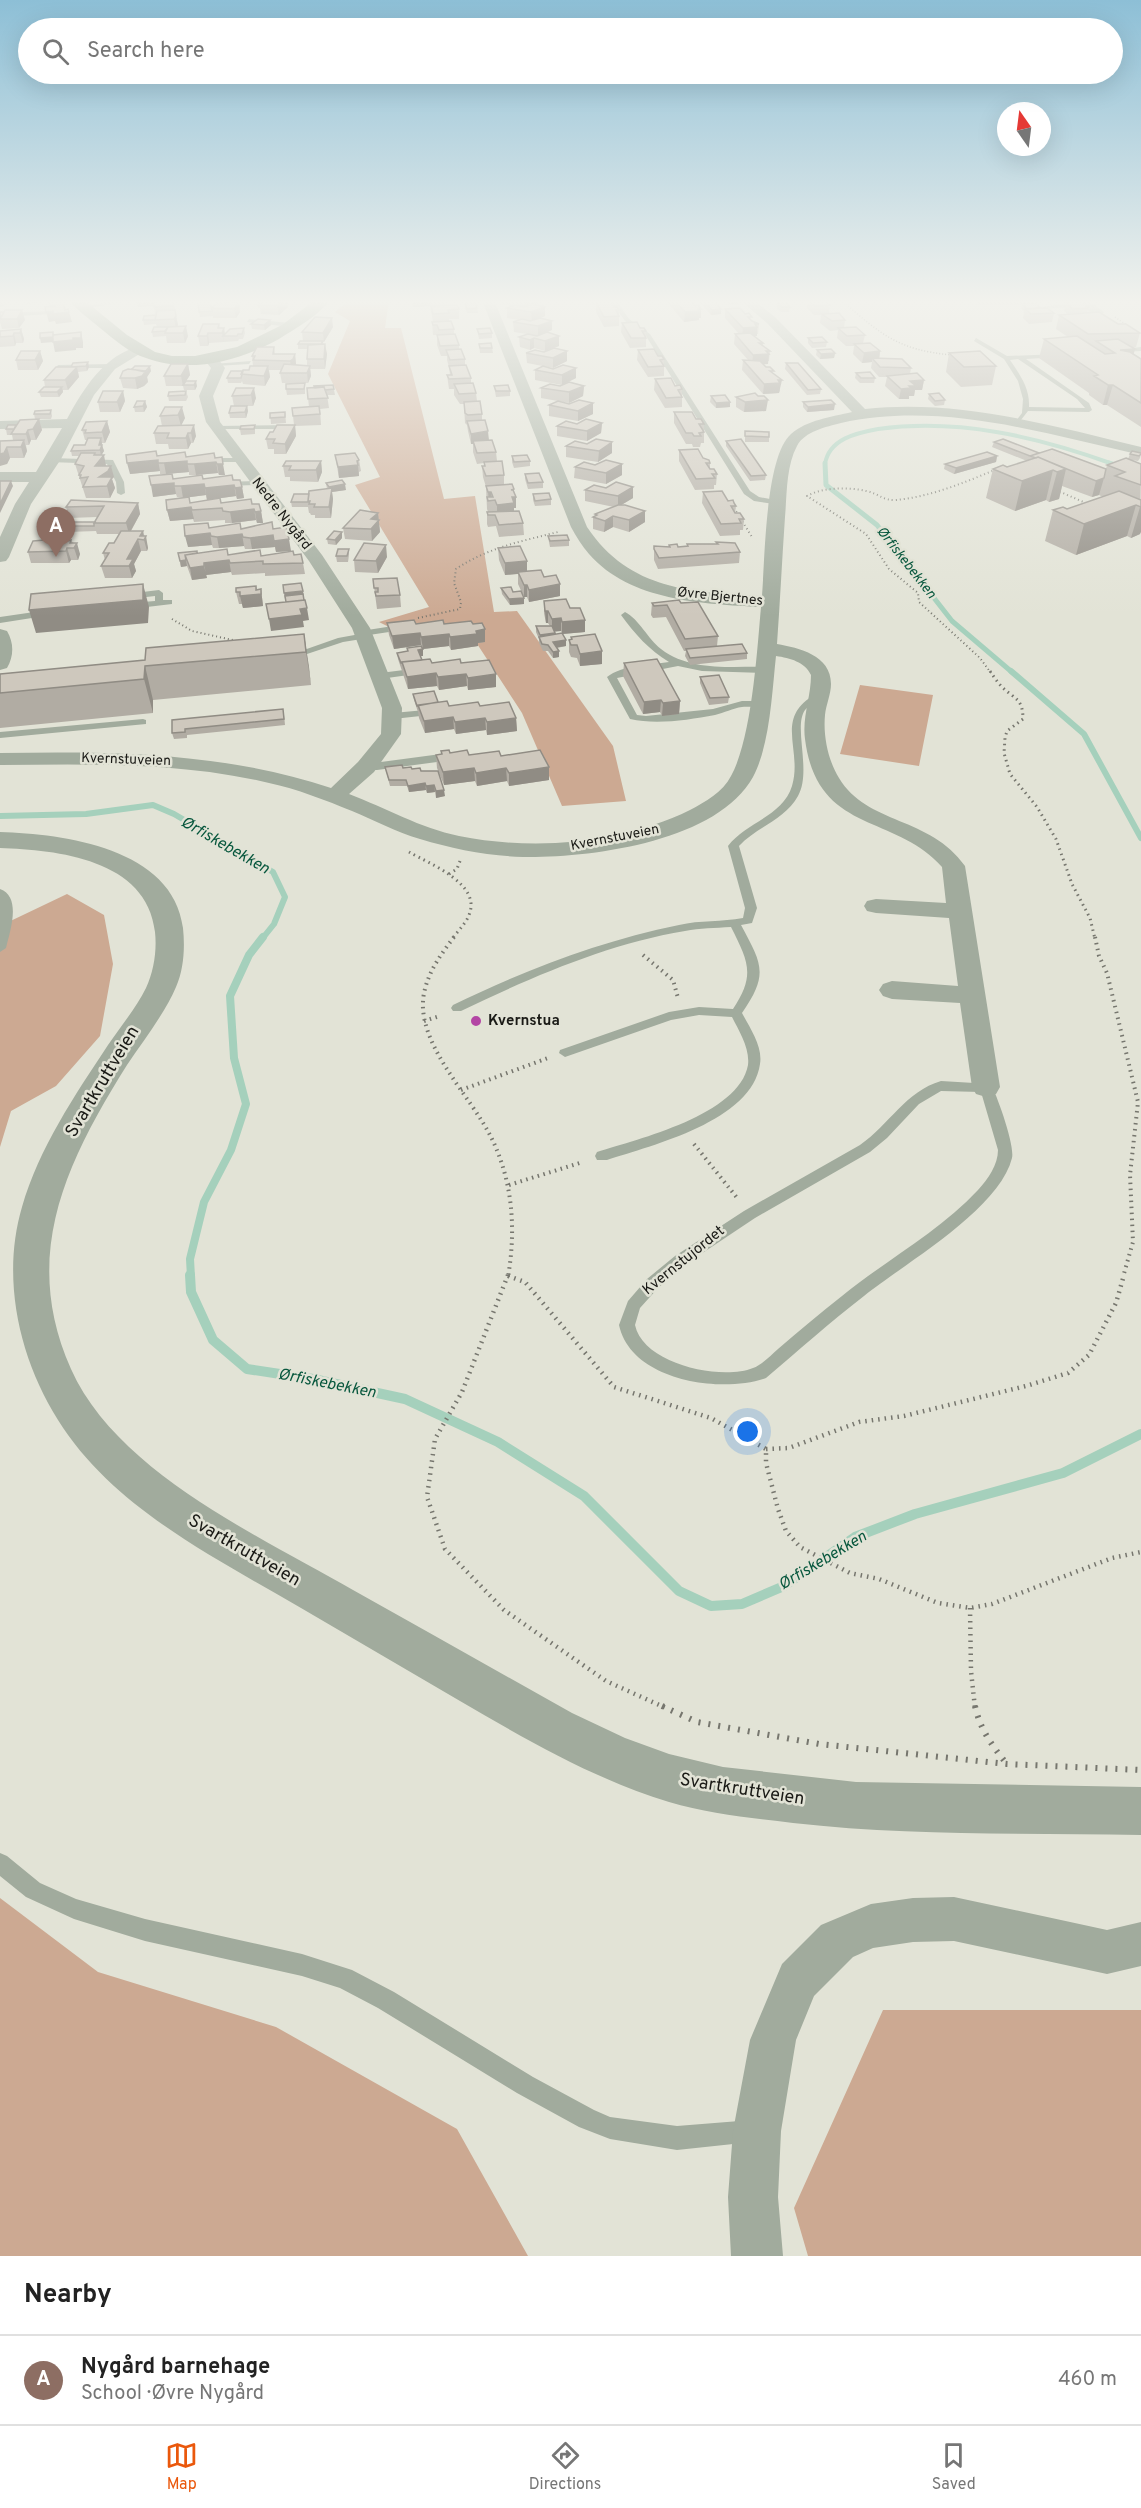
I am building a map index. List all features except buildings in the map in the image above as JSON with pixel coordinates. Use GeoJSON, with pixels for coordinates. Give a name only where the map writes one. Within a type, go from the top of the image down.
{"type":"FeatureCollection","features":[{"type":"Feature","properties":{"kind":"street"},"geometry":{"type":"LineString","coordinates":[[0,557],[27,497],[52,460],[81,405]]}},
{"type":"Feature","properties":{"kind":"street","name":"Nedre Nygård"},"geometry":{"type":"LineString","coordinates":[[207,405],[217,428],[364,635],[393,716]]}},
{"type":"Feature","properties":{"kind":"street","name":"Øvre Bjertnes"},"geometry":{"type":"LineString","coordinates":[[530,405],[580,528],[590,548],[606,563],[647,584],[694,596],[771,602]]}},
{"type":"Feature","properties":{"kind":"street"},"geometry":{"type":"LineString","coordinates":[[853,405],[862,415]]}},
{"type":"Feature","properties":{"kind":"street","name":"Kvernstuveien"},"geometry":{"type":"LineString","coordinates":[[0,759],[118,759],[194,763],[273,777],[334,796],[420,832],[452,842],[488,848],[548,849],[632,837],[688,820],[715,804],[736,785],[749,767],[766,670],[778,503],[786,457],[793,441],[821,424],[862,415],[900,412],[948,413],[1015,424],[1141,451]]}},
{"type":"Feature","properties":{"kind":"street"},"geometry":{"type":"LineString","coordinates":[[0,425],[70,423]]}},
{"type":"Feature","properties":{"kind":"street"},"geometry":{"type":"LineString","coordinates":[[0,477],[39,477]]}},
{"type":"Feature","properties":{"kind":"street"},"geometry":{"type":"LineString","coordinates":[[0,636],[4,650],[0,664]]}},
{"type":"Feature","properties":{"kind":"street"},"geometry":{"type":"LineString","coordinates":[[767,649],[799,656],[815,665],[822,680],[819,696]]}},
{"type":"Feature","properties":{"kind":"street","name":"Kvernstujordet"},"geometry":{"type":"LineString","coordinates":[[819,696],[815,718],[816,749],[829,779],[855,810],[937,848],[953,866],[986,1088]]}},
{"type":"Feature","properties":{"kind":"street"},"geometry":{"type":"LineString","coordinates":[[334,796],[366,767],[391,734],[393,716]]}},
{"type":"Feature","properties":{"kind":"street","name":"Svartkruttveien"},"geometry":{"type":"LineString","coordinates":[[0,840],[56,843],[115,861],[145,880],[155,890],[168,914],[172,930],[170,966],[162,986],[58,1157],[35,1220],[31,1252],[35,1315],[42,1344],[53,1373],[65,1398],[85,1426],[138,1482],[169,1507],[216,1535],[555,1730],[669,1778],[723,1791],[856,1806],[1141,1811]]}},
{"type":"Feature","properties":{"kind":"street"},"geometry":{"type":"LineString","coordinates":[[876,906],[960,911]]}},
{"type":"Feature","properties":{"kind":"street"},"geometry":{"type":"LineString","coordinates":[[892,990],[973,994]]}},
{"type":"Feature","properties":{"kind":"street"},"geometry":{"type":"LineString","coordinates":[[756,2256],[753,2197],[757,2131],[773,2040],[798,1980],[837,1941],[871,1926],[913,1920],[954,1919],[1107,1952],[1141,1944]]}},
{"type":"Feature","properties":{"kind":"lane"},"geometry":{"type":"LineString","coordinates":[[692,405],[747,492],[757,499],[778,503]]}},
{"type":"Feature","properties":{"kind":"lane"},"geometry":{"type":"LineString","coordinates":[[1015,424],[1023,417],[1025,405]]}},
{"type":"Feature","properties":{"kind":"lane"},"geometry":{"type":"LineString","coordinates":[[1025,409],[1089,410],[1087,405]]}},
{"type":"Feature","properties":{"kind":"lane"},"geometry":{"type":"LineString","coordinates":[[217,428],[291,427]]}},
{"type":"Feature","properties":{"kind":"lane"},"geometry":{"type":"LineString","coordinates":[[52,460],[110,462],[120,483],[121,493]]}},
{"type":"Feature","properties":{"kind":"lane"},"geometry":{"type":"LineString","coordinates":[[194,460],[240,460]]}},
{"type":"Feature","properties":{"kind":"lane"},"geometry":{"type":"LineString","coordinates":[[216,483],[257,483]]}},
{"type":"Feature","properties":{"kind":"lane"},"geometry":{"type":"LineString","coordinates":[[115,597],[159,593],[164,603],[115,607]]}},
{"type":"Feature","properties":{"kind":"lane"},"geometry":{"type":"LineString","coordinates":[[21,616],[22,609],[28,605]]}},
{"type":"Feature","properties":{"kind":"lane"},"geometry":{"type":"LineString","coordinates":[[0,620],[59,612]]}},
{"type":"Feature","properties":{"kind":"lane"},"geometry":{"type":"LineString","coordinates":[[625,615],[659,654],[675,664],[694,669],[766,670]]}},
{"type":"Feature","properties":{"kind":"lane"},"geometry":{"type":"LineString","coordinates":[[278,661],[341,640],[417,622]]}},
{"type":"Feature","properties":{"kind":"lane"},"geometry":{"type":"LineString","coordinates":[[675,664],[622,673],[612,677],[633,717],[646,719],[674,717],[714,712],[741,704],[760,704]]}},
{"type":"Feature","properties":{"kind":"lane"},"geometry":{"type":"LineString","coordinates":[[380,676],[431,669]]}},
{"type":"Feature","properties":{"kind":"lane"},"geometry":{"type":"LineString","coordinates":[[457,1008],[529,973],[634,940],[707,923],[735,924],[748,920],[751,908],[733,846],[737,840],[786,806],[794,795],[799,778],[798,715],[804,706],[819,696]]}},
{"type":"Feature","properties":{"kind":"lane"},"geometry":{"type":"LineString","coordinates":[[393,716],[449,711]]}},
{"type":"Feature","properties":{"kind":"lane"},"geometry":{"type":"LineString","coordinates":[[0,735],[143,722]]}},
{"type":"Feature","properties":{"kind":"lane"},"geometry":{"type":"LineString","coordinates":[[366,767],[399,765],[440,756],[464,758]]}},
{"type":"Feature","properties":{"kind":"lane"},"geometry":{"type":"LineString","coordinates":[[0,892],[5,896],[7,907],[0,948]]}},
{"type":"Feature","properties":{"kind":"lane"},"geometry":{"type":"LineString","coordinates":[[735,924],[756,969],[756,979],[736,1013]]}},
{"type":"Feature","properties":{"kind":"lane"},"geometry":{"type":"LineString","coordinates":[[565,1053],[686,1012],[736,1013]]}},
{"type":"Feature","properties":{"kind":"lane"},"geometry":{"type":"LineString","coordinates":[[602,1156],[680,1128],[721,1110],[731,1102],[751,1077],[754,1064],[748,1036],[736,1013]]}},
{"type":"Feature","properties":{"kind":"lane","name":"Kvernstujordet"},"geometry":{"type":"LineString","coordinates":[[941,1086],[986,1088],[990,1107],[1001,1130],[1005,1156],[1002,1167],[989,1186],[947,1227],[859,1292],[760,1373],[747,1378],[724,1378],[693,1375],[672,1369],[643,1351],[629,1333],[628,1317],[633,1305],[666,1273],[728,1226],[876,1140],[930,1089],[941,1086]]}},
{"type":"Feature","properties":{"kind":"lane"},"geometry":{"type":"LineString","coordinates":[[0,1863],[33,1890],[74,1909],[145,1930],[302,1965],[344,1978],[386,2000],[525,2085],[587,2119],[610,2128],[677,2138],[757,2131]]}},
{"type":"Feature","properties":{"kind":"path"},"geometry":{"type":"LineString","coordinates":[[508,1276],[525,1282],[614,1386],[711,1418],[766,1449],[789,1448],[859,1422],[904,1416],[947,1406],[1068,1373],[1089,1355],[1106,1324],[1124,1278],[1134,1242],[1130,1174],[1138,1102],[1107,973],[1099,956],[1090,918],[1072,884],[1056,839],[1037,807],[1010,774],[1004,753],[1005,738],[1008,731],[1023,719],[1023,709],[1015,695],[998,682],[980,658],[919,602],[918,593],[902,582],[886,566],[878,546],[872,539],[847,519],[834,515],[807,496],[809,493],[846,489],[868,491],[877,498],[897,500],[966,483],[1002,467]]}},
{"type":"Feature","properties":{"kind":"path"},"geometry":{"type":"LineString","coordinates":[[1055,490],[1097,508]]}},
{"type":"Feature","properties":{"kind":"path"},"geometry":{"type":"LineString","coordinates":[[417,622],[460,609],[461,602],[454,583],[456,569],[466,561],[501,548],[580,528]]}},
{"type":"Feature","properties":{"kind":"path"},"geometry":{"type":"LineString","coordinates":[[170,613],[177,624],[198,632],[237,641]]}},
{"type":"Feature","properties":{"kind":"path"},"geometry":{"type":"LineString","coordinates":[[404,849],[454,878],[467,890],[472,902],[469,916],[436,961],[424,991],[424,1021],[429,1037],[492,1137],[509,1185],[513,1223],[508,1276],[462,1392],[435,1439],[427,1497],[445,1549],[504,1610],[606,1681],[697,1722],[819,1744],[1007,1764],[1141,1770]]}},
{"type":"Feature","properties":{"kind":"path"},"geometry":{"type":"LineString","coordinates":[[634,940],[646,960],[672,980],[679,1002],[686,1012]]}},
{"type":"Feature","properties":{"kind":"path"},"geometry":{"type":"LineString","coordinates":[[461,1090],[565,1053]]}},
{"type":"Feature","properties":{"kind":"path"},"geometry":{"type":"LineString","coordinates":[[680,1128],[750,1214]]}},
{"type":"Feature","properties":{"kind":"path"},"geometry":{"type":"LineString","coordinates":[[509,1185],[602,1156]]}},
{"type":"Feature","properties":{"kind":"path"},"geometry":{"type":"LineString","coordinates":[[766,1449],[766,1463],[778,1509],[786,1531],[801,1547],[850,1573],[879,1579],[938,1604],[970,1608],[1016,1597],[1094,1564],[1141,1552]]}},
{"type":"Feature","properties":{"kind":"path"},"geometry":{"type":"LineString","coordinates":[[970,1608],[972,1638],[970,1675],[974,1706],[982,1734],[992,1749],[1015,1770]]}},
{"type":"Feature","properties":{"kind":"shaded area"},"geometry":{"type":"Polygon","coordinates":[[[344,405],[420,405],[444,499],[475,496],[494,612],[517,611],[613,746],[626,801],[562,806],[522,713],[470,633],[391,628],[379,622],[429,607],[355,485],[380,477],[344,405]]]}},
{"type":"Feature","properties":{"kind":"shaded area"},"geometry":{"type":"Polygon","coordinates":[[[860,685],[933,695],[919,766],[840,754],[860,685]]]}},
{"type":"Feature","properties":{"kind":"shaded area"},"geometry":{"type":"Polygon","coordinates":[[[67,894],[104,915],[113,964],[100,1036],[56,1086],[11,1111],[0,1147],[0,926],[67,894]]]}},
{"type":"Feature","properties":{"kind":"shaded area"},"geometry":{"type":"Polygon","coordinates":[[[0,1898],[98,1972],[276,2027],[457,2129],[528,2256],[0,2256],[0,1898]]]}},
{"type":"Feature","properties":{"kind":"shaded area"},"geometry":{"type":"Polygon","coordinates":[[[883,2010],[1141,2010],[1141,2256],[808,2256],[794,2208],[883,2010]]]}},
{"type":"Feature","properties":{"kind":"waterway","name":"Ørfiskebekken"},"geometry":{"type":"LineString","coordinates":[[825,464],[832,449],[853,435],[878,429],[938,426],[998,432],[1027,438],[1113,464]]}},
{"type":"Feature","properties":{"kind":"waterway","name":"Ørfiskebekken"},"geometry":{"type":"LineString","coordinates":[[1109,463],[1141,474]]}},
{"type":"Feature","properties":{"kind":"waterway","name":"Ørfiskebekken"},"geometry":{"type":"LineString","coordinates":[[825,464],[826,485],[877,525],[952,621],[1013,673]]}},
{"type":"Feature","properties":{"kind":"waterway","name":"Ørfiskebekken"},"geometry":{"type":"LineString","coordinates":[[1011,671],[1084,734],[1141,838]]}},
{"type":"Feature","properties":{"kind":"waterway","name":"Ørfiskebekken"},"geometry":{"type":"LineString","coordinates":[[0,816],[86,814],[153,805],[174,814],[273,872],[285,897],[274,924],[262,939]]}},
{"type":"Feature","properties":{"kind":"waterway","name":"Ørfiskebekken"},"geometry":{"type":"LineString","coordinates":[[191,1277],[190,1259],[204,1202],[231,1150],[246,1104],[234,1058],[230,996],[249,955],[263,937]]}},
{"type":"Feature","properties":{"kind":"waterway","name":"Ørfiskebekken"},"geometry":{"type":"LineString","coordinates":[[190,1275],[191,1292],[213,1340],[247,1369],[313,1379],[405,1399],[498,1442],[584,1496],[679,1591],[711,1606],[742,1604],[784,1586],[855,1537],[915,1514],[1063,1473],[1141,1434]]}},
{"type":"Feature","properties":{"kind":"place","name":"Nygård barnehage"},"geometry":{"type":"Point","coordinates":[56,557]}},
{"type":"Feature","properties":{"kind":"place","name":"Kvernstua"},"geometry":{"type":"Point","coordinates":[476,1021]}}]}
